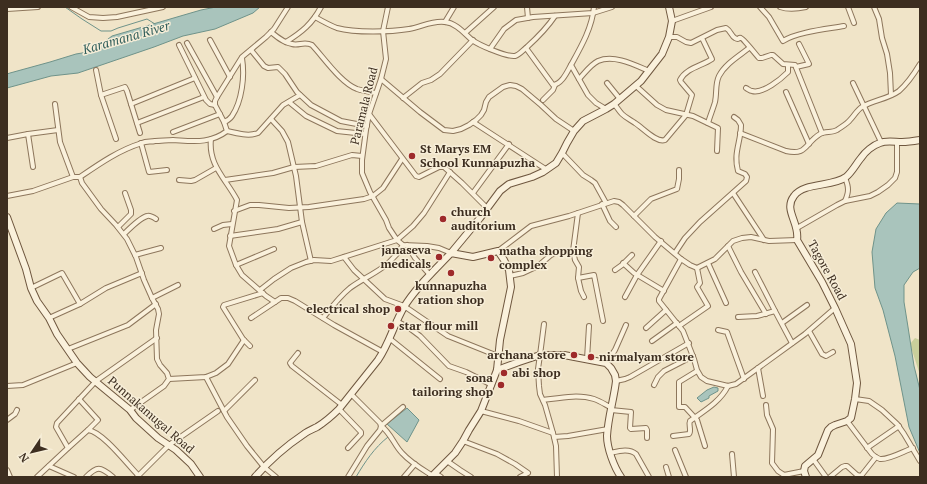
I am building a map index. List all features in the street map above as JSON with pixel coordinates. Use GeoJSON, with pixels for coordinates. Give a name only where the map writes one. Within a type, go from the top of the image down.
{"type":"FeatureCollection","features":[{"type":"Feature","properties":{"kind":"street"},"geometry":{"type":"LineString","coordinates":[[7,9],[38,7]]}},
{"type":"Feature","properties":{"kind":"street"},"geometry":{"type":"LineString","coordinates":[[71,7],[89,17],[103,18],[163,7]]}},
{"type":"Feature","properties":{"kind":"street"},"geometry":{"type":"LineString","coordinates":[[227,131],[215,105],[215,101],[242,57],[271,32],[288,7]]}},
{"type":"Feature","properties":{"kind":"street"},"geometry":{"type":"LineString","coordinates":[[286,42],[304,30],[321,7]]}},
{"type":"Feature","properties":{"kind":"street","name":"Paramala Road"},"geometry":{"type":"LineString","coordinates":[[388,7],[384,31],[386,59],[369,114],[362,156],[362,173],[389,228],[397,240],[405,245],[430,275]]}},
{"type":"Feature","properties":{"kind":"street"},"geometry":{"type":"LineString","coordinates":[[445,22],[454,7]]}},
{"type":"Feature","properties":{"kind":"street"},"geometry":{"type":"LineString","coordinates":[[465,33],[494,7]]}},
{"type":"Feature","properties":{"kind":"street"},"geometry":{"type":"LineString","coordinates":[[527,7],[528,18]]}},
{"type":"Feature","properties":{"kind":"street"},"geometry":{"type":"LineString","coordinates":[[543,100],[553,90],[555,85],[564,76],[571,65],[588,30],[594,7]]}},
{"type":"Feature","properties":{"kind":"street"},"geometry":{"type":"LineString","coordinates":[[490,49],[504,29],[516,20],[593,13],[612,7]]}},
{"type":"Feature","properties":{"kind":"street"},"geometry":{"type":"LineString","coordinates":[[255,477],[264,467],[299,438],[332,416],[340,407],[378,360],[404,306],[418,288],[451,253],[500,191],[509,184],[532,177],[547,170],[556,163],[574,131],[583,121],[606,110],[641,82],[662,54],[669,37],[672,22],[669,7]]}},
{"type":"Feature","properties":{"kind":"street"},"geometry":{"type":"LineString","coordinates":[[672,22],[711,7]]}},
{"type":"Feature","properties":{"kind":"street"},"geometry":{"type":"LineString","coordinates":[[760,7],[769,17],[783,41],[797,35],[844,26]]}},
{"type":"Feature","properties":{"kind":"street"},"geometry":{"type":"LineString","coordinates":[[780,7],[789,9],[806,7]]}},
{"type":"Feature","properties":{"kind":"street"},"geometry":{"type":"LineString","coordinates":[[848,7],[854,23]]}},
{"type":"Feature","properties":{"kind":"street"},"geometry":{"type":"LineString","coordinates":[[874,7],[879,20],[882,38],[887,54],[892,95]]}},
{"type":"Feature","properties":{"kind":"street"},"geometry":{"type":"LineString","coordinates":[[315,17],[335,27],[344,29],[384,31],[410,29],[436,22],[445,22],[462,30],[473,40],[490,49],[514,56],[540,36],[555,16]]}},
{"type":"Feature","properties":{"kind":"street"},"geometry":{"type":"LineString","coordinates":[[669,37],[677,37],[691,43],[718,30],[726,28],[730,30],[734,37],[743,39],[749,48],[759,58],[771,55],[783,64],[796,67],[809,64],[799,44]]}},
{"type":"Feature","properties":{"kind":"street"},"geometry":{"type":"LineString","coordinates":[[271,32],[291,44],[295,45],[308,43],[312,45],[331,68],[346,82],[357,89],[376,93]]}},
{"type":"Feature","properties":{"kind":"street"},"geometry":{"type":"LineString","coordinates":[[614,104],[620,113],[626,118],[655,138],[662,141],[665,140],[686,115],[692,95],[681,82],[681,77],[694,68],[712,59],[702,38]]}},
{"type":"Feature","properties":{"kind":"street"},"geometry":{"type":"LineString","coordinates":[[210,40],[230,76]]}},
{"type":"Feature","properties":{"kind":"street"},"geometry":{"type":"LineString","coordinates":[[403,98],[422,83],[431,80],[440,74],[473,40]]}},
{"type":"Feature","properties":{"kind":"street"},"geometry":{"type":"LineString","coordinates":[[187,43],[217,97]]}},
{"type":"Feature","properties":{"kind":"street"},"geometry":{"type":"LineString","coordinates":[[179,45],[204,97],[208,103],[215,105]]}},
{"type":"Feature","properties":{"kind":"street"},"geometry":{"type":"LineString","coordinates":[[526,48],[553,85],[555,85]]}},
{"type":"Feature","properties":{"kind":"street"},"geometry":{"type":"LineString","coordinates":[[708,123],[714,106],[716,84],[719,76],[727,66],[749,48]]}},
{"type":"Feature","properties":{"kind":"street"},"geometry":{"type":"LineString","coordinates":[[251,50],[264,66],[268,68],[278,67],[300,95],[311,105],[341,121],[367,126]]}},
{"type":"Feature","properties":{"kind":"street"},"geometry":{"type":"LineString","coordinates":[[224,122],[232,116],[238,104],[244,69],[242,57]]}},
{"type":"Feature","properties":{"kind":"street"},"geometry":{"type":"LineString","coordinates":[[579,78],[598,61],[614,59],[621,60],[649,71]]}},
{"type":"Feature","properties":{"kind":"street"},"geometry":{"type":"LineString","coordinates":[[740,133],[793,152],[798,152],[803,150],[818,135],[837,130],[849,122],[856,112],[864,106],[898,92],[913,76],[920,64]]}},
{"type":"Feature","properties":{"kind":"street"},"geometry":{"type":"LineString","coordinates":[[571,65],[588,95],[606,110]]}},
{"type":"Feature","properties":{"kind":"street"},"geometry":{"type":"LineString","coordinates":[[746,88],[751,91],[758,91],[772,86],[788,72],[788,65]]}},
{"type":"Feature","properties":{"kind":"street"},"geometry":{"type":"LineString","coordinates":[[796,67],[822,133]]}},
{"type":"Feature","properties":{"kind":"street"},"geometry":{"type":"LineString","coordinates":[[96,70],[101,95],[116,139]]}},
{"type":"Feature","properties":{"kind":"street"},"geometry":{"type":"LineString","coordinates":[[131,104],[195,78]]}},
{"type":"Feature","properties":{"kind":"street"},"geometry":{"type":"LineString","coordinates":[[381,79],[444,130],[453,131],[469,125],[476,120],[484,110],[486,102],[493,94],[503,87],[510,85],[516,86],[542,105],[556,119],[574,131]]}},
{"type":"Feature","properties":{"kind":"street"},"geometry":{"type":"LineString","coordinates":[[607,83],[620,99]]}},
{"type":"Feature","properties":{"kind":"street"},"geometry":{"type":"LineString","coordinates":[[853,83],[881,142]]}},
{"type":"Feature","properties":{"kind":"street"},"geometry":{"type":"LineString","coordinates":[[636,86],[658,106],[666,110],[693,116],[718,128],[717,151]]}},
{"type":"Feature","properties":{"kind":"street"},"geometry":{"type":"LineString","coordinates":[[101,95],[125,87],[140,133]]}},
{"type":"Feature","properties":{"kind":"street"},"geometry":{"type":"LineString","coordinates":[[786,92],[809,144]]}},
{"type":"Feature","properties":{"kind":"street"},"geometry":{"type":"LineString","coordinates":[[7,196],[33,191],[73,177],[80,177],[115,154],[141,143],[172,140],[197,142],[220,136],[227,131],[255,134],[261,131],[283,105],[300,95]]}},
{"type":"Feature","properties":{"kind":"street"},"geometry":{"type":"LineString","coordinates":[[137,123],[204,97]]}},
{"type":"Feature","properties":{"kind":"street"},"geometry":{"type":"LineString","coordinates":[[289,102],[306,116],[337,131],[365,134]]}},
{"type":"Feature","properties":{"kind":"street"},"geometry":{"type":"LineString","coordinates":[[55,104],[60,142],[73,177]]}},
{"type":"Feature","properties":{"kind":"street"},"geometry":{"type":"LineString","coordinates":[[173,132],[220,114]]}},
{"type":"Feature","properties":{"kind":"street"},"geometry":{"type":"LineString","coordinates":[[369,114],[416,176],[419,177],[439,167],[444,167],[487,208]]}},
{"type":"Feature","properties":{"kind":"street"},"geometry":{"type":"LineString","coordinates":[[675,253],[685,238],[700,222],[746,181],[747,177],[745,174],[738,171],[736,165],[741,125],[734,117]]}},
{"type":"Feature","properties":{"kind":"street"},"geometry":{"type":"LineString","coordinates":[[270,119],[285,136],[288,142],[294,167],[302,222],[311,261]]}},
{"type":"Feature","properties":{"kind":"street"},"geometry":{"type":"LineString","coordinates":[[473,122],[547,170]]}},
{"type":"Feature","properties":{"kind":"street"},"geometry":{"type":"LineString","coordinates":[[7,138],[58,130]]}},
{"type":"Feature","properties":{"kind":"street"},"geometry":{"type":"LineString","coordinates":[[28,134],[33,166]]}},
{"type":"Feature","properties":{"kind":"street"},"geometry":{"type":"LineString","coordinates":[[211,139],[210,151],[216,168],[237,200],[229,246],[236,265],[242,275],[275,302]]}},
{"type":"Feature","properties":{"kind":"street"},"geometry":{"type":"LineString","coordinates":[[845,201],[849,192],[845,178],[869,150],[881,142],[920,140]]}},
{"type":"Feature","properties":{"kind":"street"},"geometry":{"type":"LineString","coordinates":[[797,228],[836,205],[845,201],[870,196],[888,185],[894,178],[896,172],[897,141]]}},
{"type":"Feature","properties":{"kind":"street"},"geometry":{"type":"LineString","coordinates":[[141,143],[149,172],[167,170]]}},
{"type":"Feature","properties":{"kind":"street"},"geometry":{"type":"LineString","coordinates":[[473,193],[509,144]]}},
{"type":"Feature","properties":{"kind":"street"},"geometry":{"type":"LineString","coordinates":[[562,153],[583,175],[595,183],[610,221],[616,227]]}},
{"type":"Feature","properties":{"kind":"street"},"geometry":{"type":"LineString","coordinates":[[225,180],[273,173],[294,167],[316,166],[352,155],[362,156]]}},
{"type":"Feature","properties":{"kind":"street"},"geometry":{"type":"LineString","coordinates":[[234,211],[259,205],[290,208],[319,207],[338,202],[364,199],[373,196],[383,188],[402,159]]}},
{"type":"Feature","properties":{"kind":"street"},"geometry":{"type":"LineString","coordinates":[[179,180],[195,180],[216,168]]}},
{"type":"Feature","properties":{"kind":"street"},"geometry":{"type":"LineString","coordinates":[[634,216],[651,199],[677,189],[679,170]]}},
{"type":"Feature","properties":{"kind":"street"},"geometry":{"type":"LineString","coordinates":[[250,346],[244,340],[225,311],[223,307],[224,305],[261,292],[274,279],[292,268],[306,262],[331,261],[397,240],[413,226],[450,172]]}},
{"type":"Feature","properties":{"kind":"street"},"geometry":{"type":"LineString","coordinates":[[80,177],[82,183],[101,209],[124,234],[135,255],[152,298],[158,309],[159,314],[156,330],[157,359],[170,379]]}},
{"type":"Feature","properties":{"kind":"street","name":"Tagore Road"},"geometry":{"type":"LineString","coordinates":[[845,178],[836,182],[808,187],[797,193],[794,195],[790,210],[797,228],[797,240],[822,282],[851,344],[857,383],[853,412],[851,418],[847,421]]}},
{"type":"Feature","properties":{"kind":"street"},"geometry":{"type":"LineString","coordinates":[[118,227],[131,214],[125,193]]}},
{"type":"Feature","properties":{"kind":"street"},"geometry":{"type":"LineString","coordinates":[[733,193],[764,240]]}},
{"type":"Feature","properties":{"kind":"street"},"geometry":{"type":"LineString","coordinates":[[323,318],[339,298],[390,261],[405,245],[440,248],[451,253],[473,257],[498,251],[531,226],[552,221],[614,201],[619,202],[655,237],[681,259],[697,268],[715,259],[728,246],[742,238],[751,237],[769,241],[797,240]]}},
{"type":"Feature","properties":{"kind":"street"},"geometry":{"type":"LineString","coordinates":[[578,213],[573,251],[575,260],[579,267],[578,278],[584,297]]}},
{"type":"Feature","properties":{"kind":"street"},"geometry":{"type":"LineString","coordinates":[[124,234],[142,218],[152,216],[156,219]]}},
{"type":"Feature","properties":{"kind":"street","name":"Punnakamugal Road"},"geometry":{"type":"LineString","coordinates":[[7,217],[26,269],[31,288],[37,301],[77,363],[85,372],[130,410],[136,418],[158,438],[176,450],[191,464],[200,477]]}},
{"type":"Feature","properties":{"kind":"street"},"geometry":{"type":"LineString","coordinates":[[230,236],[278,229],[302,222]]}},
{"type":"Feature","properties":{"kind":"street"},"geometry":{"type":"LineString","coordinates":[[214,229],[223,225],[232,224]]}},
{"type":"Feature","properties":{"kind":"street"},"geometry":{"type":"LineString","coordinates":[[625,297],[637,275],[661,241]]}},
{"type":"Feature","properties":{"kind":"street"},"geometry":{"type":"LineString","coordinates":[[728,246],[741,272],[766,314]]}},
{"type":"Feature","properties":{"kind":"street"},"geometry":{"type":"LineString","coordinates":[[135,255],[161,248]]}},
{"type":"Feature","properties":{"kind":"street"},"geometry":{"type":"LineString","coordinates":[[236,265],[274,249]]}},
{"type":"Feature","properties":{"kind":"street"},"geometry":{"type":"LineString","coordinates":[[433,475],[448,461],[463,441],[481,410],[497,370],[500,340],[511,287],[509,270],[498,251]]}},
{"type":"Feature","properties":{"kind":"street"},"geometry":{"type":"LineString","coordinates":[[510,276],[523,273],[538,266],[551,255],[559,252],[573,251]]}},
{"type":"Feature","properties":{"kind":"street"},"geometry":{"type":"LineString","coordinates":[[615,270],[632,255]]}},
{"type":"Feature","properties":{"kind":"street"},"geometry":{"type":"LineString","coordinates":[[344,257],[354,270],[385,299],[404,306],[448,336],[498,356]]}},
{"type":"Feature","properties":{"kind":"street"},"geometry":{"type":"LineString","coordinates":[[681,259],[659,301],[683,331],[689,343],[697,371],[707,382],[728,386],[736,384],[809,331],[835,308]]}},
{"type":"Feature","properties":{"kind":"street"},"geometry":{"type":"LineString","coordinates":[[624,263],[637,275],[664,290]]}},
{"type":"Feature","properties":{"kind":"street"},"geometry":{"type":"LineString","coordinates":[[708,263],[726,302]]}},
{"type":"Feature","properties":{"kind":"street"},"geometry":{"type":"LineString","coordinates":[[652,340],[708,306],[697,287],[700,283],[697,268]]}},
{"type":"Feature","properties":{"kind":"street"},"geometry":{"type":"LineString","coordinates":[[755,272],[792,343]]}},
{"type":"Feature","properties":{"kind":"street"},"geometry":{"type":"LineString","coordinates":[[31,288],[62,273],[80,304]]}},
{"type":"Feature","properties":{"kind":"street"},"geometry":{"type":"LineString","coordinates":[[49,318],[80,304],[106,288],[142,273]]}},
{"type":"Feature","properties":{"kind":"street"},"geometry":{"type":"LineString","coordinates":[[578,278],[594,275],[603,321]]}},
{"type":"Feature","properties":{"kind":"street"},"geometry":{"type":"LineString","coordinates":[[152,298],[169,291],[178,285]]}},
{"type":"Feature","properties":{"kind":"street"},"geometry":{"type":"LineString","coordinates":[[251,318],[281,298],[288,298],[383,352]]}},
{"type":"Feature","properties":{"kind":"street"},"geometry":{"type":"LineString","coordinates":[[68,349],[128,325],[156,304]]}},
{"type":"Feature","properties":{"kind":"street"},"geometry":{"type":"LineString","coordinates":[[782,323],[807,305]]}},
{"type":"Feature","properties":{"kind":"street"},"geometry":{"type":"LineString","coordinates":[[646,328],[666,310]]}},
{"type":"Feature","properties":{"kind":"street"},"geometry":{"type":"LineString","coordinates":[[738,318],[775,312]]}},
{"type":"Feature","properties":{"kind":"street"},"geometry":{"type":"LineString","coordinates":[[396,321],[408,327],[420,336],[449,366],[466,372],[492,385]]}},
{"type":"Feature","properties":{"kind":"street"},"geometry":{"type":"LineString","coordinates":[[544,324],[538,369],[539,386],[540,394],[554,435],[556,446],[557,477]]}},
{"type":"Feature","properties":{"kind":"street"},"geometry":{"type":"LineString","coordinates":[[606,363],[615,350],[626,325]]}},
{"type":"Feature","properties":{"kind":"street"},"geometry":{"type":"LineString","coordinates":[[587,359],[589,326]]}},
{"type":"Feature","properties":{"kind":"street"},"geometry":{"type":"LineString","coordinates":[[718,330],[727,332],[744,379]]}},
{"type":"Feature","properties":{"kind":"street"},"geometry":{"type":"LineString","coordinates":[[809,331],[822,354],[826,356],[833,352]]}},
{"type":"Feature","properties":{"kind":"street"},"geometry":{"type":"LineString","coordinates":[[68,448],[56,427],[57,424],[96,381],[157,338]]}},
{"type":"Feature","properties":{"kind":"street"},"geometry":{"type":"LineString","coordinates":[[389,338],[440,379]]}},
{"type":"Feature","properties":{"kind":"street"},"geometry":{"type":"LineString","coordinates":[[130,410],[164,386],[170,379],[206,377],[216,372],[228,364],[244,340]]}},
{"type":"Feature","properties":{"kind":"street"},"geometry":{"type":"LineString","coordinates":[[616,381],[630,377],[689,343]]}},
{"type":"Feature","properties":{"kind":"street"},"geometry":{"type":"LineString","coordinates":[[298,353],[290,363],[292,366],[340,407],[361,432],[361,434],[348,448]]}},
{"type":"Feature","properties":{"kind":"street"},"geometry":{"type":"LineString","coordinates":[[497,370],[540,355],[564,355],[606,363],[615,375],[616,381],[607,436],[608,446],[618,476]]}},
{"type":"Feature","properties":{"kind":"street"},"geometry":{"type":"LineString","coordinates":[[654,385],[660,374],[664,371],[693,356]]}},
{"type":"Feature","properties":{"kind":"street"},"geometry":{"type":"LineString","coordinates":[[7,386],[23,385],[77,363]]}},
{"type":"Feature","properties":{"kind":"street"},"geometry":{"type":"LineString","coordinates":[[758,368],[763,396]]}},
{"type":"Feature","properties":{"kind":"street"},"geometry":{"type":"LineString","coordinates":[[697,371],[679,382],[679,407],[685,407],[695,417],[705,446]]}},
{"type":"Feature","properties":{"kind":"street"},"geometry":{"type":"LineString","coordinates":[[206,377],[224,411],[247,446],[264,467],[276,477]]}},
{"type":"Feature","properties":{"kind":"street"},"geometry":{"type":"LineString","coordinates":[[224,411],[255,380]]}},
{"type":"Feature","properties":{"kind":"street"},"geometry":{"type":"LineString","coordinates":[[673,436],[689,434],[690,421],[722,397],[728,386]]}},
{"type":"Feature","properties":{"kind":"street"},"geometry":{"type":"LineString","coordinates":[[351,394],[380,423],[402,453],[415,464],[433,475],[441,477]]}},
{"type":"Feature","properties":{"kind":"street"},"geometry":{"type":"LineString","coordinates":[[543,400],[585,397],[595,399],[612,409],[631,412],[630,428],[646,428],[647,438]]}},
{"type":"Feature","properties":{"kind":"street"},"geometry":{"type":"LineString","coordinates":[[37,477],[98,420],[79,399]]}},
{"type":"Feature","properties":{"kind":"street"},"geometry":{"type":"LineString","coordinates":[[855,399],[868,401],[882,410],[904,434],[920,461]]}},
{"type":"Feature","properties":{"kind":"street"},"geometry":{"type":"LineString","coordinates":[[766,405],[767,416],[773,429],[772,463],[783,476],[805,474],[805,466],[818,455],[828,430],[835,424],[847,421],[867,448],[880,459],[912,448]]}},
{"type":"Feature","properties":{"kind":"street"},"geometry":{"type":"LineString","coordinates":[[348,477],[380,430],[381,426],[403,407]]}},
{"type":"Feature","properties":{"kind":"street"},"geometry":{"type":"LineString","coordinates":[[7,420],[15,414],[17,410]]}},
{"type":"Feature","properties":{"kind":"street"},"geometry":{"type":"LineString","coordinates":[[481,410],[519,421],[554,435],[568,436],[608,429]]}},
{"type":"Feature","properties":{"kind":"street"},"geometry":{"type":"LineString","coordinates":[[88,430],[92,431],[107,442],[137,476],[169,446],[218,411]]}},
{"type":"Feature","properties":{"kind":"street"},"geometry":{"type":"LineString","coordinates":[[867,448],[898,426]]}},
{"type":"Feature","properties":{"kind":"street"},"geometry":{"type":"LineString","coordinates":[[463,441],[497,454],[528,473],[520,477]]}},
{"type":"Feature","properties":{"kind":"street"},"geometry":{"type":"LineString","coordinates":[[610,453],[628,450],[633,452],[636,454],[649,477]]}},
{"type":"Feature","properties":{"kind":"street"},"geometry":{"type":"LineString","coordinates":[[675,450],[686,477]]}},
{"type":"Feature","properties":{"kind":"street"},"geometry":{"type":"LineString","coordinates":[[732,454],[734,477]]}},
{"type":"Feature","properties":{"kind":"street"},"geometry":{"type":"LineString","coordinates":[[830,477],[842,466],[847,466],[857,475],[861,476],[876,457]]}},
{"type":"Feature","properties":{"kind":"street"},"geometry":{"type":"LineString","coordinates":[[813,459],[826,477]]}},
{"type":"Feature","properties":{"kind":"street"},"geometry":{"type":"LineString","coordinates":[[448,461],[472,477]]}},
{"type":"Feature","properties":{"kind":"street"},"geometry":{"type":"LineString","coordinates":[[404,477],[415,464]]}},
{"type":"Feature","properties":{"kind":"street"},"geometry":{"type":"LineString","coordinates":[[49,466],[74,477]]}},
{"type":"Feature","properties":{"kind":"street"},"geometry":{"type":"LineString","coordinates":[[666,467],[670,477]]}},
{"type":"Feature","properties":{"kind":"street"},"geometry":{"type":"LineString","coordinates":[[86,477],[92,470],[97,468],[101,469],[110,476]]}},
{"type":"Feature","properties":{"kind":"street"},"geometry":{"type":"LineString","coordinates":[[7,470],[10,477]]}},
{"type":"Feature","properties":{"kind":"green space"},"geometry":{"type":"Polygon","coordinates":[[[915,338],[920,340],[920,375],[910,344],[915,338]]]}},
{"type":"Feature","properties":{"kind":"water","name":"Karamana River"},"geometry":{"type":"Polygon","coordinates":[[[216,7],[260,7],[253,13],[215,29],[183,36],[78,73],[51,76],[7,88],[7,74],[76,54],[88,52],[112,36],[216,7]]]}},
{"type":"Feature","properties":{"kind":"water"},"geometry":{"type":"Polygon","coordinates":[[[897,203],[920,204],[920,268],[913,272],[904,285],[904,302],[914,366],[920,390],[920,453],[909,427],[895,356],[883,310],[875,288],[872,252],[876,229],[886,213],[897,203]]]}},
{"type":"Feature","properties":{"kind":"water"},"geometry":{"type":"Polygon","coordinates":[[[714,387],[718,388],[718,391],[709,396],[709,398],[701,402],[697,398],[707,390],[714,387]]]}},
{"type":"Feature","properties":{"kind":"water"},"geometry":{"type":"Polygon","coordinates":[[[407,408],[419,420],[407,442],[387,424],[407,408]]]}},
{"type":"Feature","properties":{"kind":"waterway","name":"Karamana River"},"geometry":{"type":"LineString","coordinates":[[65,7],[101,31],[111,31],[147,19],[155,24]]}},
{"type":"Feature","properties":{"kind":"waterway"},"geometry":{"type":"LineString","coordinates":[[356,477],[366,461],[388,437]]}},
{"type":"Feature","properties":{"kind":"place","name":"St Marys EM School Kunnapuzha"},"geometry":{"type":"Point","coordinates":[412,156]}},
{"type":"Feature","properties":{"kind":"place","name":"church auditorium"},"geometry":{"type":"Point","coordinates":[443,219]}},
{"type":"Feature","properties":{"kind":"place","name":"janaseva medicals"},"geometry":{"type":"Point","coordinates":[439,257]}},
{"type":"Feature","properties":{"kind":"place","name":"matha shopping complex"},"geometry":{"type":"Point","coordinates":[491,258]}},
{"type":"Feature","properties":{"kind":"place","name":"kunnapuzha ration shop"},"geometry":{"type":"Point","coordinates":[451,273]}},
{"type":"Feature","properties":{"kind":"place","name":"electrical shop"},"geometry":{"type":"Point","coordinates":[398,309]}},
{"type":"Feature","properties":{"kind":"place","name":"star flour mill"},"geometry":{"type":"Point","coordinates":[391,326]}},
{"type":"Feature","properties":{"kind":"place","name":"archana store"},"geometry":{"type":"Point","coordinates":[574,355]}},
{"type":"Feature","properties":{"kind":"place","name":"nirmalyam store"},"geometry":{"type":"Point","coordinates":[591,357]}},
{"type":"Feature","properties":{"kind":"place","name":"abi shop"},"geometry":{"type":"Point","coordinates":[504,373]}},
{"type":"Feature","properties":{"kind":"place","name":"sona tailoring shop"},"geometry":{"type":"Point","coordinates":[501,385]}}]}
